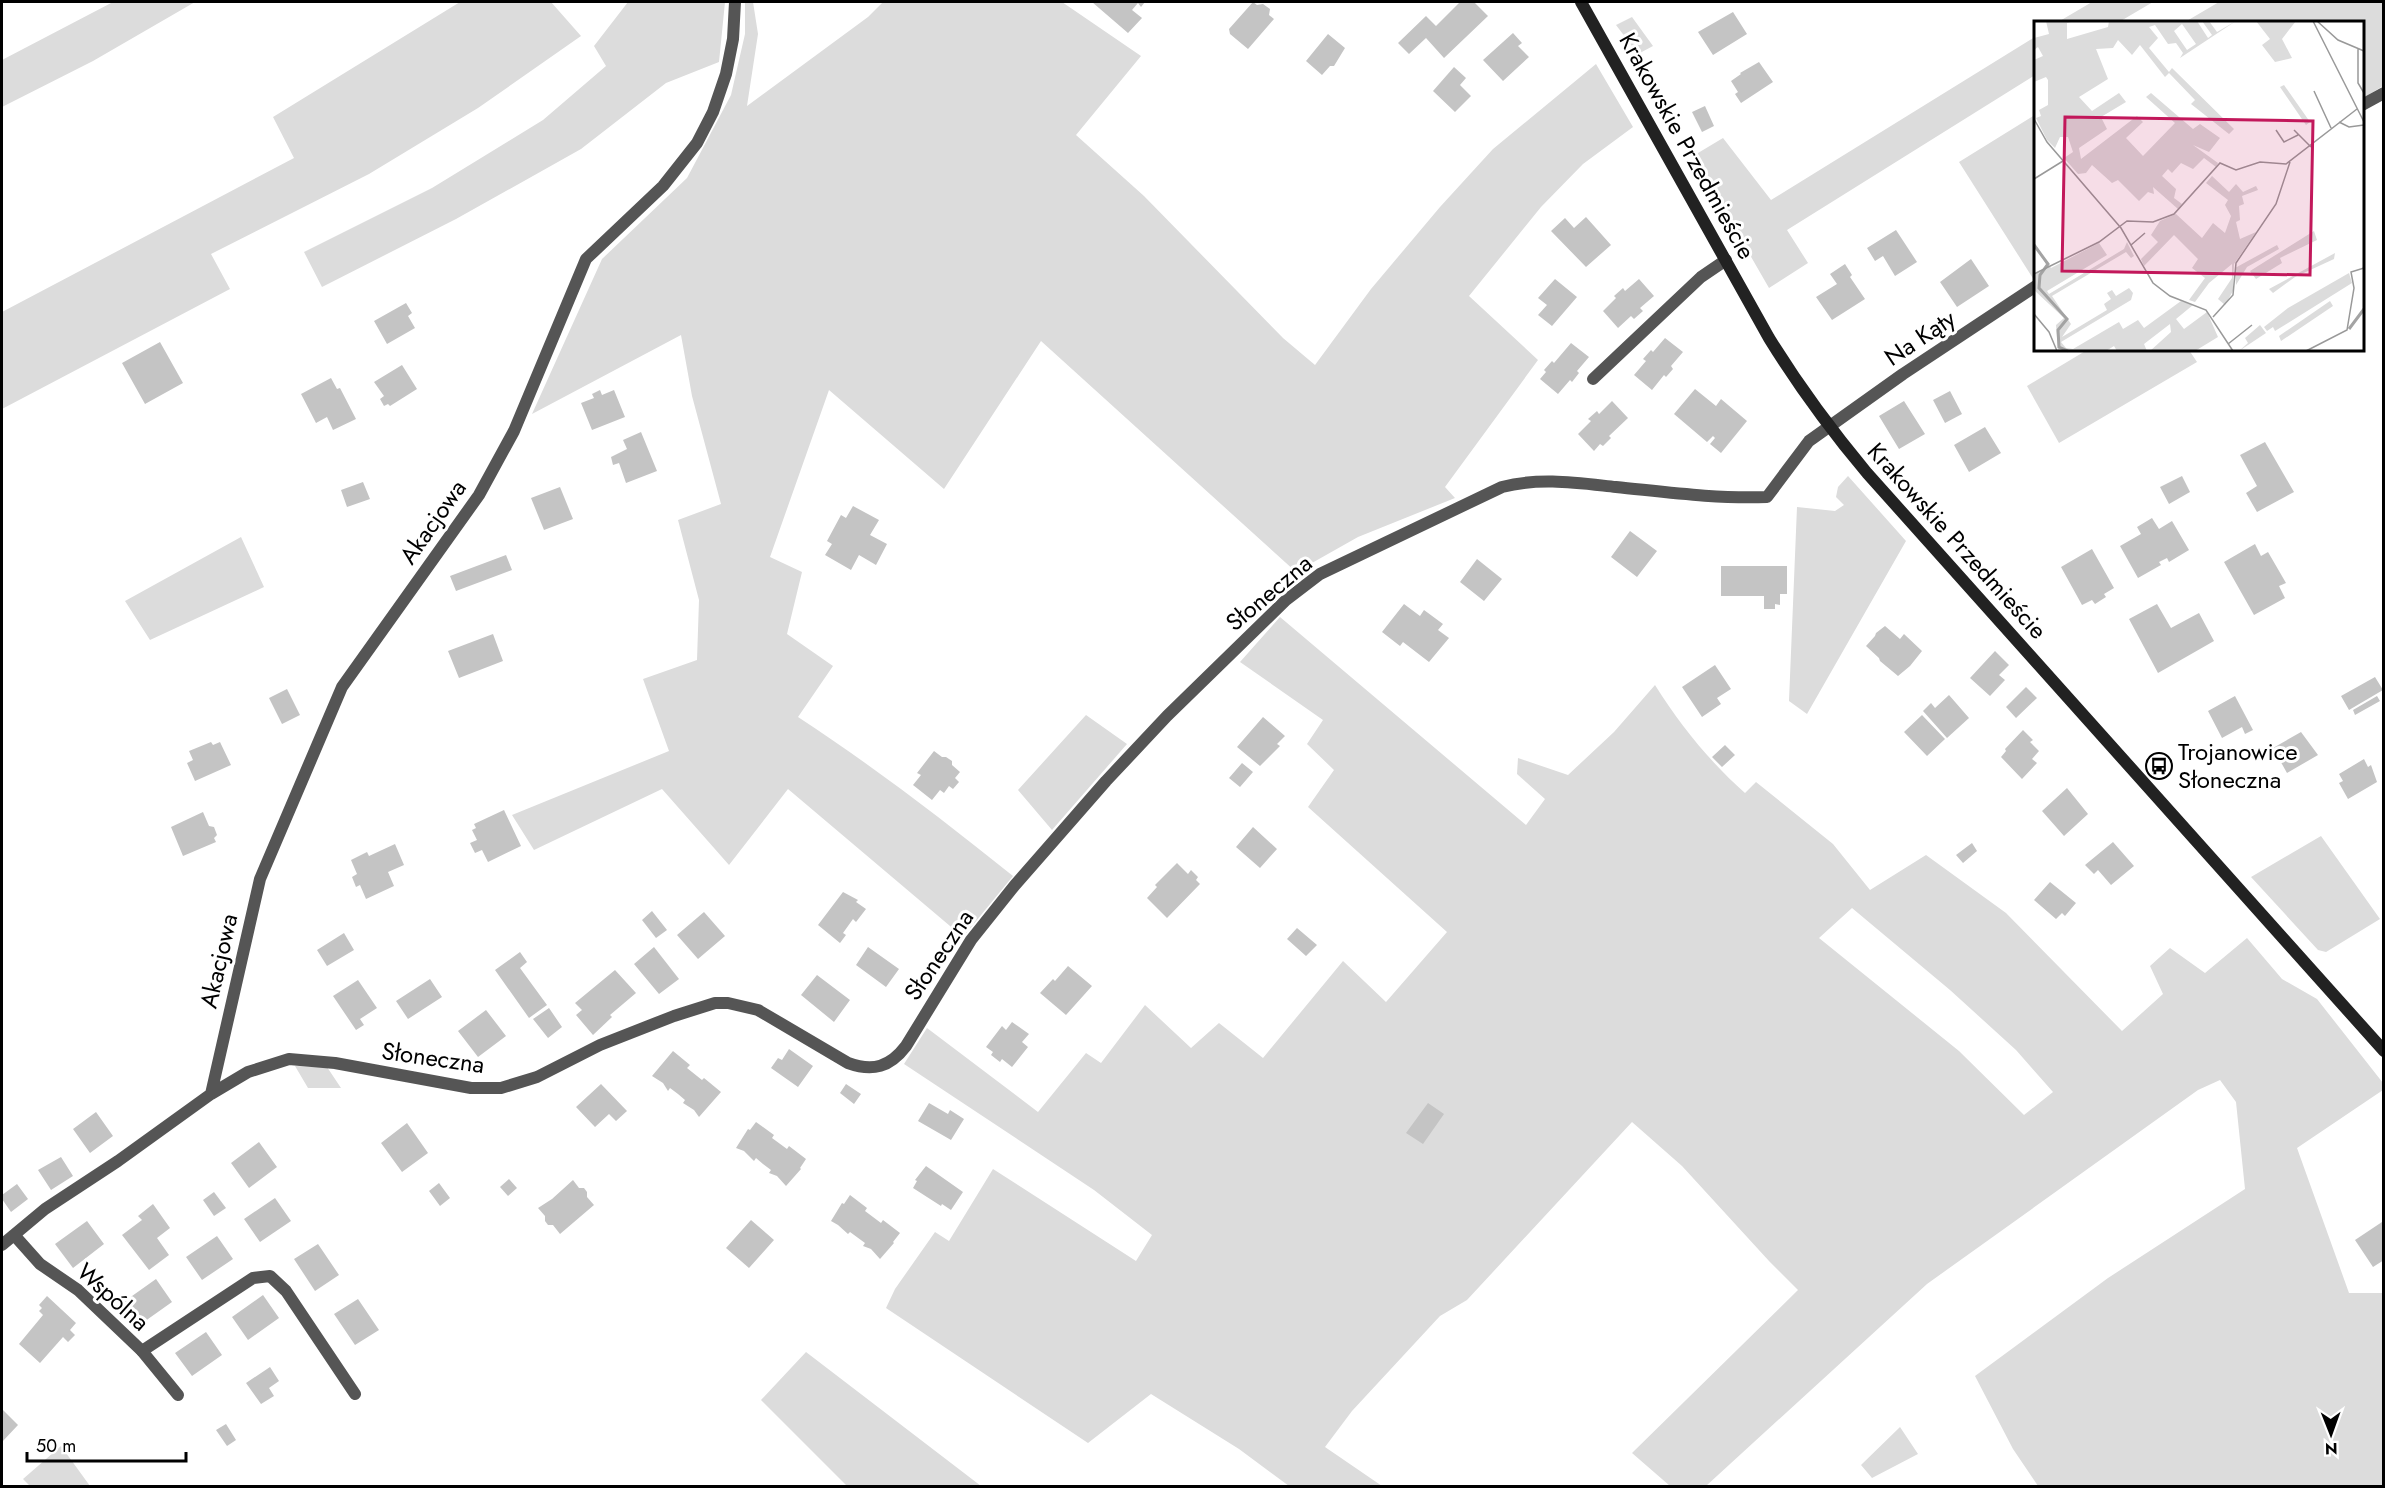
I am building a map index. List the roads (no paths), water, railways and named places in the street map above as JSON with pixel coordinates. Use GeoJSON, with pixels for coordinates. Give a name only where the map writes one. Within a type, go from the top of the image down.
{"type":"FeatureCollection","features":[{"type":"Feature","properties":{"kind":"main road","name":"Krakowskie Przedmieście"},"geometry":{"type":"LineString","coordinates":[[1581,2],[1786,366],[1829,427],[1874,482],[2384,1051]]}},
{"type":"Feature","properties":{"kind":"street","name":"Akacjowa"},"geometry":{"type":"LineString","coordinates":[[211,1094],[260,879],[342,687],[479,495],[514,431],[585,259],[663,186],[697,143],[713,112],[726,74],[734,39],[735,2]]}},
{"type":"Feature","properties":{"kind":"street"},"geometry":{"type":"LineString","coordinates":[[2364,104],[2384,93]]}},
{"type":"Feature","properties":{"kind":"street"},"geometry":{"type":"LineString","coordinates":[[1593,380],[1701,277],[1726,261]]}},
{"type":"Feature","properties":{"kind":"street","name":"Na Kąty"},"geometry":{"type":"LineString","coordinates":[[1829,427],[2034,287]]}},
{"type":"Feature","properties":{"kind":"street","name":"Słoneczna"},"geometry":{"type":"LineString","coordinates":[[2,1245],[45,1209],[118,1161],[211,1094],[248,1072],[289,1059],[335,1063],[471,1088],[501,1088],[537,1077],[600,1045],[674,1016],[715,1003],[728,1003],[758,1010],[848,1063],[860,1067],[880,1067],[898,1056],[906,1046],[971,940],[1015,885],[1106,781],[1167,716],[1305,584],[1320,574],[1502,488],[1516,484],[1571,482],[1725,498],[1767,497],[1809,441],[1829,427]]}},
{"type":"Feature","properties":{"kind":"street","name":"Wspólna"},"geometry":{"type":"LineString","coordinates":[[15,1236],[40,1264],[78,1290],[142,1351],[178,1395]]}},
{"type":"Feature","properties":{"kind":"street"},"geometry":{"type":"LineString","coordinates":[[142,1351],[253,1278],[270,1276],[286,1291],[355,1394]]}},
{"type":"Feature","properties":{"kind":"place","name":"Trojanowice Słoneczna"},"geometry":{"type":"Point","coordinates":[2159,766]}}]}
